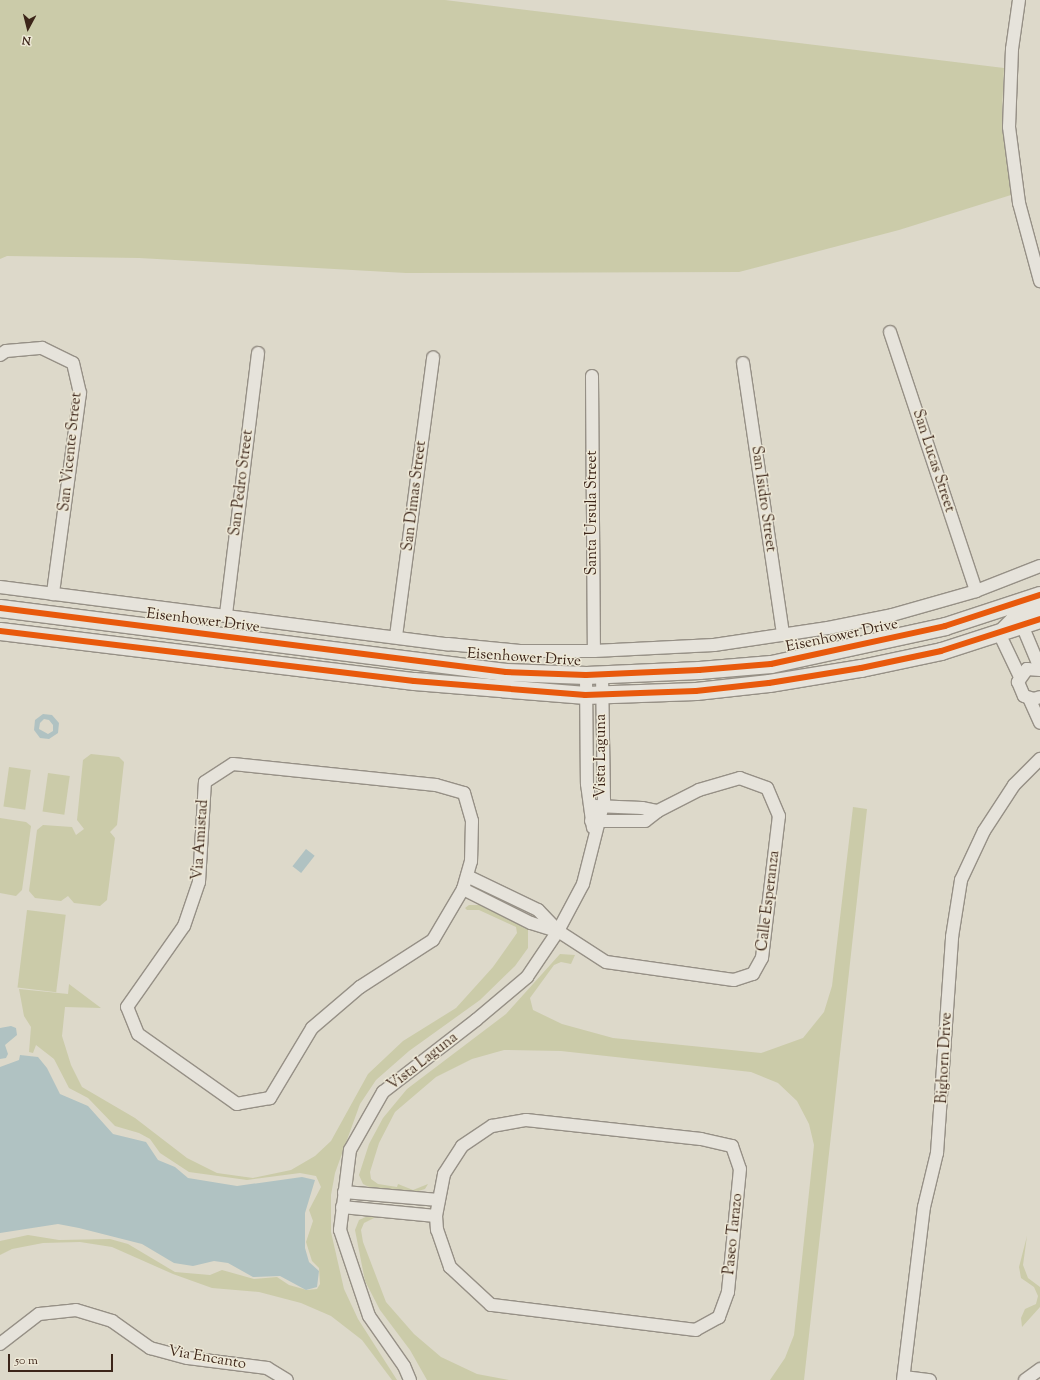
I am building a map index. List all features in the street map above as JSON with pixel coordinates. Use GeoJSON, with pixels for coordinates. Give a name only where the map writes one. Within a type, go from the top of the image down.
{"type":"FeatureCollection","features":[{"type":"Feature","properties":{"kind":"main road","name":"Eisenhower Drive"},"geometry":{"type":"LineString","coordinates":[[0,608],[506,672],[594,675],[699,670],[771,664],[945,626],[1040,595]]}},
{"type":"Feature","properties":{"kind":"main road"},"geometry":{"type":"LineString","coordinates":[[0,631],[414,681],[585,695],[696,691],[769,683],[861,668],[934,653],[1022,626],[1040,618]]}},
{"type":"Feature","properties":{"kind":"street"},"geometry":{"type":"LineString","coordinates":[[1019,0],[1012,49],[1010,127],[1018,203],[1040,281]]}},
{"type":"Feature","properties":{"kind":"street","name":"San Lucas Street"},"geometry":{"type":"LineString","coordinates":[[890,332],[976,591]]}},
{"type":"Feature","properties":{"kind":"street","name":"San Vicente Street"},"geometry":{"type":"LineString","coordinates":[[0,355],[6,351],[42,348],[73,363],[80,393],[54,594]]}},
{"type":"Feature","properties":{"kind":"street","name":"San Pedro Street"},"geometry":{"type":"LineString","coordinates":[[226,614],[258,353]]}},
{"type":"Feature","properties":{"kind":"street","name":"San Dimas Street"},"geometry":{"type":"LineString","coordinates":[[396,636],[433,357]]}},
{"type":"Feature","properties":{"kind":"street","name":"San Isidro Street"},"geometry":{"type":"LineString","coordinates":[[743,362],[783,636]]}},
{"type":"Feature","properties":{"kind":"street","name":"Santa Ursula Street"},"geometry":{"type":"LineString","coordinates":[[592,376],[594,651]]}},
{"type":"Feature","properties":{"kind":"street","name":"Eisenhower Drive"},"geometry":{"type":"LineString","coordinates":[[0,587],[226,614],[448,644],[520,651],[594,651],[714,645],[783,636],[892,616],[976,591],[1040,566]]}},
{"type":"Feature","properties":{"kind":"street"},"geometry":{"type":"LineString","coordinates":[[1020,677],[999,633],[1013,619],[1040,608]]}},
{"type":"Feature","properties":{"kind":"street"},"geometry":{"type":"LineString","coordinates":[[1022,626],[1040,669],[1027,669],[1020,677],[1018,687],[1034,698],[1040,723]]}},
{"type":"Feature","properties":{"kind":"street","name":"Vista Laguna"},"geometry":{"type":"LineString","coordinates":[[410,1380],[404,1366],[369,1316],[340,1230],[350,1150],[383,1092],[476,1020],[527,977],[558,931],[583,884],[594,836],[595,822],[602,806],[602,694],[594,675]]}},
{"type":"Feature","properties":{"kind":"street","name":"Vista Laguna"},"geometry":{"type":"LineString","coordinates":[[594,675],[585,695],[589,806],[595,822]]}},
{"type":"Feature","properties":{"kind":"street","name":"Bighorn Drive"},"geometry":{"type":"LineString","coordinates":[[904,1378],[924,1207],[937,1153],[952,937],[961,880],[984,831],[1014,785],[1040,759]]}},
{"type":"Feature","properties":{"kind":"street"},"geometry":{"type":"LineString","coordinates":[[587,762],[603,762]]}},
{"type":"Feature","properties":{"kind":"street","name":"Via Amistad"},"geometry":{"type":"LineString","coordinates":[[233,764],[436,785],[464,793],[472,821],[471,861],[467,876],[463,889],[432,940],[360,987],[312,1028],[270,1098],[237,1104],[138,1034],[127,1007],[184,926],[199,882],[205,782],[233,764]]}},
{"type":"Feature","properties":{"kind":"street","name":"Calle Esperanza"},"geometry":{"type":"LineString","coordinates":[[467,876],[538,910],[558,931],[606,962],[734,980],[753,974],[762,958],[779,816],[767,788],[740,778],[699,790],[658,811],[645,822],[595,822]]}},
{"type":"Feature","properties":{"kind":"street"},"geometry":{"type":"LineString","coordinates":[[589,806],[642,808],[658,811]]}},
{"type":"Feature","properties":{"kind":"street","name":"Calle Esperanza"},"geometry":{"type":"LineString","coordinates":[[463,889],[531,923],[558,931]]}},
{"type":"Feature","properties":{"kind":"street","name":"Paseo Tarazo"},"geometry":{"type":"LineString","coordinates":[[526,1120],[701,1139],[732,1146],[740,1169],[728,1292],[719,1317],[696,1330],[491,1305],[450,1267],[437,1230],[436,1216],[439,1200],[444,1174],[462,1146],[492,1126],[526,1120]]}},
{"type":"Feature","properties":{"kind":"street"},"geometry":{"type":"LineString","coordinates":[[344,1192],[439,1200]]}},
{"type":"Feature","properties":{"kind":"street"},"geometry":{"type":"LineString","coordinates":[[342,1207],[436,1216]]}},
{"type":"Feature","properties":{"kind":"street","name":"Via Encanto"},"geometry":{"type":"LineString","coordinates":[[0,1344],[39,1314],[76,1310],[112,1321],[150,1348],[188,1358],[267,1368],[287,1380]]}},
{"type":"Feature","properties":{"kind":"street"},"geometry":{"type":"LineString","coordinates":[[1025,1380],[1040,1369]]}},
{"type":"Feature","properties":{"kind":"street"},"geometry":{"type":"LineString","coordinates":[[904,1378],[930,1380]]}},
{"type":"Feature","properties":{"kind":"green space"},"geometry":{"type":"Polygon","coordinates":[[[0,0],[445,0],[1004,68],[1002,111],[1011,195],[899,230],[739,272],[406,273],[139,258],[7,256],[0,259],[0,0]]]}},
{"type":"Feature","properties":{"kind":"green space"},"geometry":{"type":"Polygon","coordinates":[[[91,754],[119,757],[124,762],[117,825],[110,832],[115,838],[107,900],[100,906],[74,903],[68,896],[61,901],[35,898],[29,891],[37,830],[43,825],[72,827],[76,835],[84,829],[77,820],[83,760],[91,754]]]}},
{"type":"Feature","properties":{"kind":"green space"},"geometry":{"type":"Polygon","coordinates":[[[9,767],[31,770],[25,810],[3,807],[9,767]]]}},
{"type":"Feature","properties":{"kind":"green space"},"geometry":{"type":"Polygon","coordinates":[[[48,773],[70,776],[64,815],[43,812],[48,773]]]}},
{"type":"Feature","properties":{"kind":"green space"},"geometry":{"type":"Polygon","coordinates":[[[853,807],[867,809],[804,1380],[770,1380],[785,1358],[794,1335],[814,1145],[809,1124],[797,1101],[778,1083],[751,1072],[561,1051],[504,1050],[472,1059],[436,1077],[395,1112],[379,1143],[370,1172],[371,1179],[378,1184],[397,1187],[398,1184],[413,1190],[428,1184],[425,1189],[415,1192],[371,1188],[363,1184],[359,1175],[369,1144],[383,1118],[407,1089],[506,1014],[560,954],[575,955],[571,964],[561,962],[554,965],[530,998],[533,1010],[562,1024],[613,1038],[761,1053],[803,1038],[824,1012],[832,986],[853,807]]]}},
{"type":"Feature","properties":{"kind":"green space"},"geometry":{"type":"Polygon","coordinates":[[[0,818],[26,822],[31,826],[22,890],[16,896],[0,893],[0,818]]]}},
{"type":"Feature","properties":{"kind":"green space"},"geometry":{"type":"Polygon","coordinates":[[[469,905],[483,905],[528,929],[528,948],[515,966],[480,1000],[409,1051],[376,1080],[360,1104],[335,1173],[331,1195],[331,1232],[344,1289],[358,1319],[397,1380],[392,1380],[362,1340],[331,1316],[301,1303],[259,1292],[212,1288],[173,1274],[112,1247],[80,1242],[43,1243],[12,1249],[0,1255],[0,1241],[28,1235],[59,1240],[110,1239],[128,1244],[175,1272],[210,1275],[222,1270],[254,1279],[277,1277],[289,1285],[307,1290],[317,1289],[320,1284],[319,1268],[312,1261],[306,1242],[313,1221],[309,1210],[321,1187],[316,1176],[300,1173],[247,1180],[189,1172],[160,1153],[150,1139],[139,1133],[115,1126],[88,1098],[69,1088],[54,1059],[36,1045],[33,1053],[29,1052],[31,1027],[24,1016],[19,989],[68,994],[69,984],[101,1008],[65,1007],[62,1036],[71,1065],[82,1087],[135,1118],[187,1158],[217,1173],[253,1178],[291,1170],[315,1156],[331,1141],[368,1074],[403,1041],[456,1008],[493,967],[517,933],[516,927],[479,910],[467,910],[465,908],[469,905]]]}},
{"type":"Feature","properties":{"kind":"green space"},"geometry":{"type":"Polygon","coordinates":[[[27,910],[66,915],[56,992],[17,987],[27,910]]]}},
{"type":"Feature","properties":{"kind":"green space"},"geometry":{"type":"Polygon","coordinates":[[[368,1216],[376,1217],[364,1223],[361,1230],[363,1242],[386,1302],[414,1334],[441,1357],[477,1374],[509,1380],[427,1380],[410,1350],[380,1310],[365,1281],[355,1230],[359,1220],[368,1216]]]}},
{"type":"Feature","properties":{"kind":"green space"},"geometry":{"type":"Polygon","coordinates":[[[1027,1236],[1023,1265],[1028,1278],[1040,1287],[1040,1307],[1022,1327],[1021,1318],[1025,1309],[1036,1304],[1038,1296],[1034,1287],[1021,1278],[1019,1267],[1027,1236]]]}},
{"type":"Feature","properties":{"kind":"shaded area"},"geometry":{"type":"Polygon","coordinates":[[[43,714],[52,715],[59,723],[58,733],[49,739],[40,738],[34,730],[35,720],[43,714]],[[44,719],[40,723],[39,729],[48,734],[53,731],[53,725],[49,720],[44,719]]]}},
{"type":"Feature","properties":{"kind":"shaded area"},"geometry":{"type":"Polygon","coordinates":[[[306,849],[315,856],[301,873],[292,866],[306,849]]]}},
{"type":"Feature","properties":{"kind":"shaded area"},"geometry":{"type":"Polygon","coordinates":[[[11,1026],[16,1028],[17,1035],[5,1045],[8,1054],[6,1058],[0,1059],[0,1028],[11,1026]]]}},
{"type":"Feature","properties":{"kind":"shaded area"},"geometry":{"type":"Polygon","coordinates":[[[20,1055],[38,1057],[47,1068],[60,1094],[88,1106],[113,1134],[146,1142],[158,1160],[175,1167],[188,1178],[237,1186],[302,1177],[315,1180],[305,1213],[305,1248],[309,1262],[319,1271],[317,1287],[306,1290],[280,1276],[253,1277],[228,1263],[214,1261],[193,1266],[174,1263],[142,1244],[58,1224],[0,1233],[0,1067],[19,1060],[20,1055]]]}},
{"type":"Feature","properties":{"kind":"cycle path"},"geometry":{"type":"LineString","coordinates":[[0,608],[506,672],[586,675],[699,670],[771,664],[945,626],[1040,595]]}},
{"type":"Feature","properties":{"kind":"cycle path"},"geometry":{"type":"LineString","coordinates":[[0,631],[414,681],[585,695],[696,691],[769,683],[861,668],[941,651],[1040,619]]}}]}
